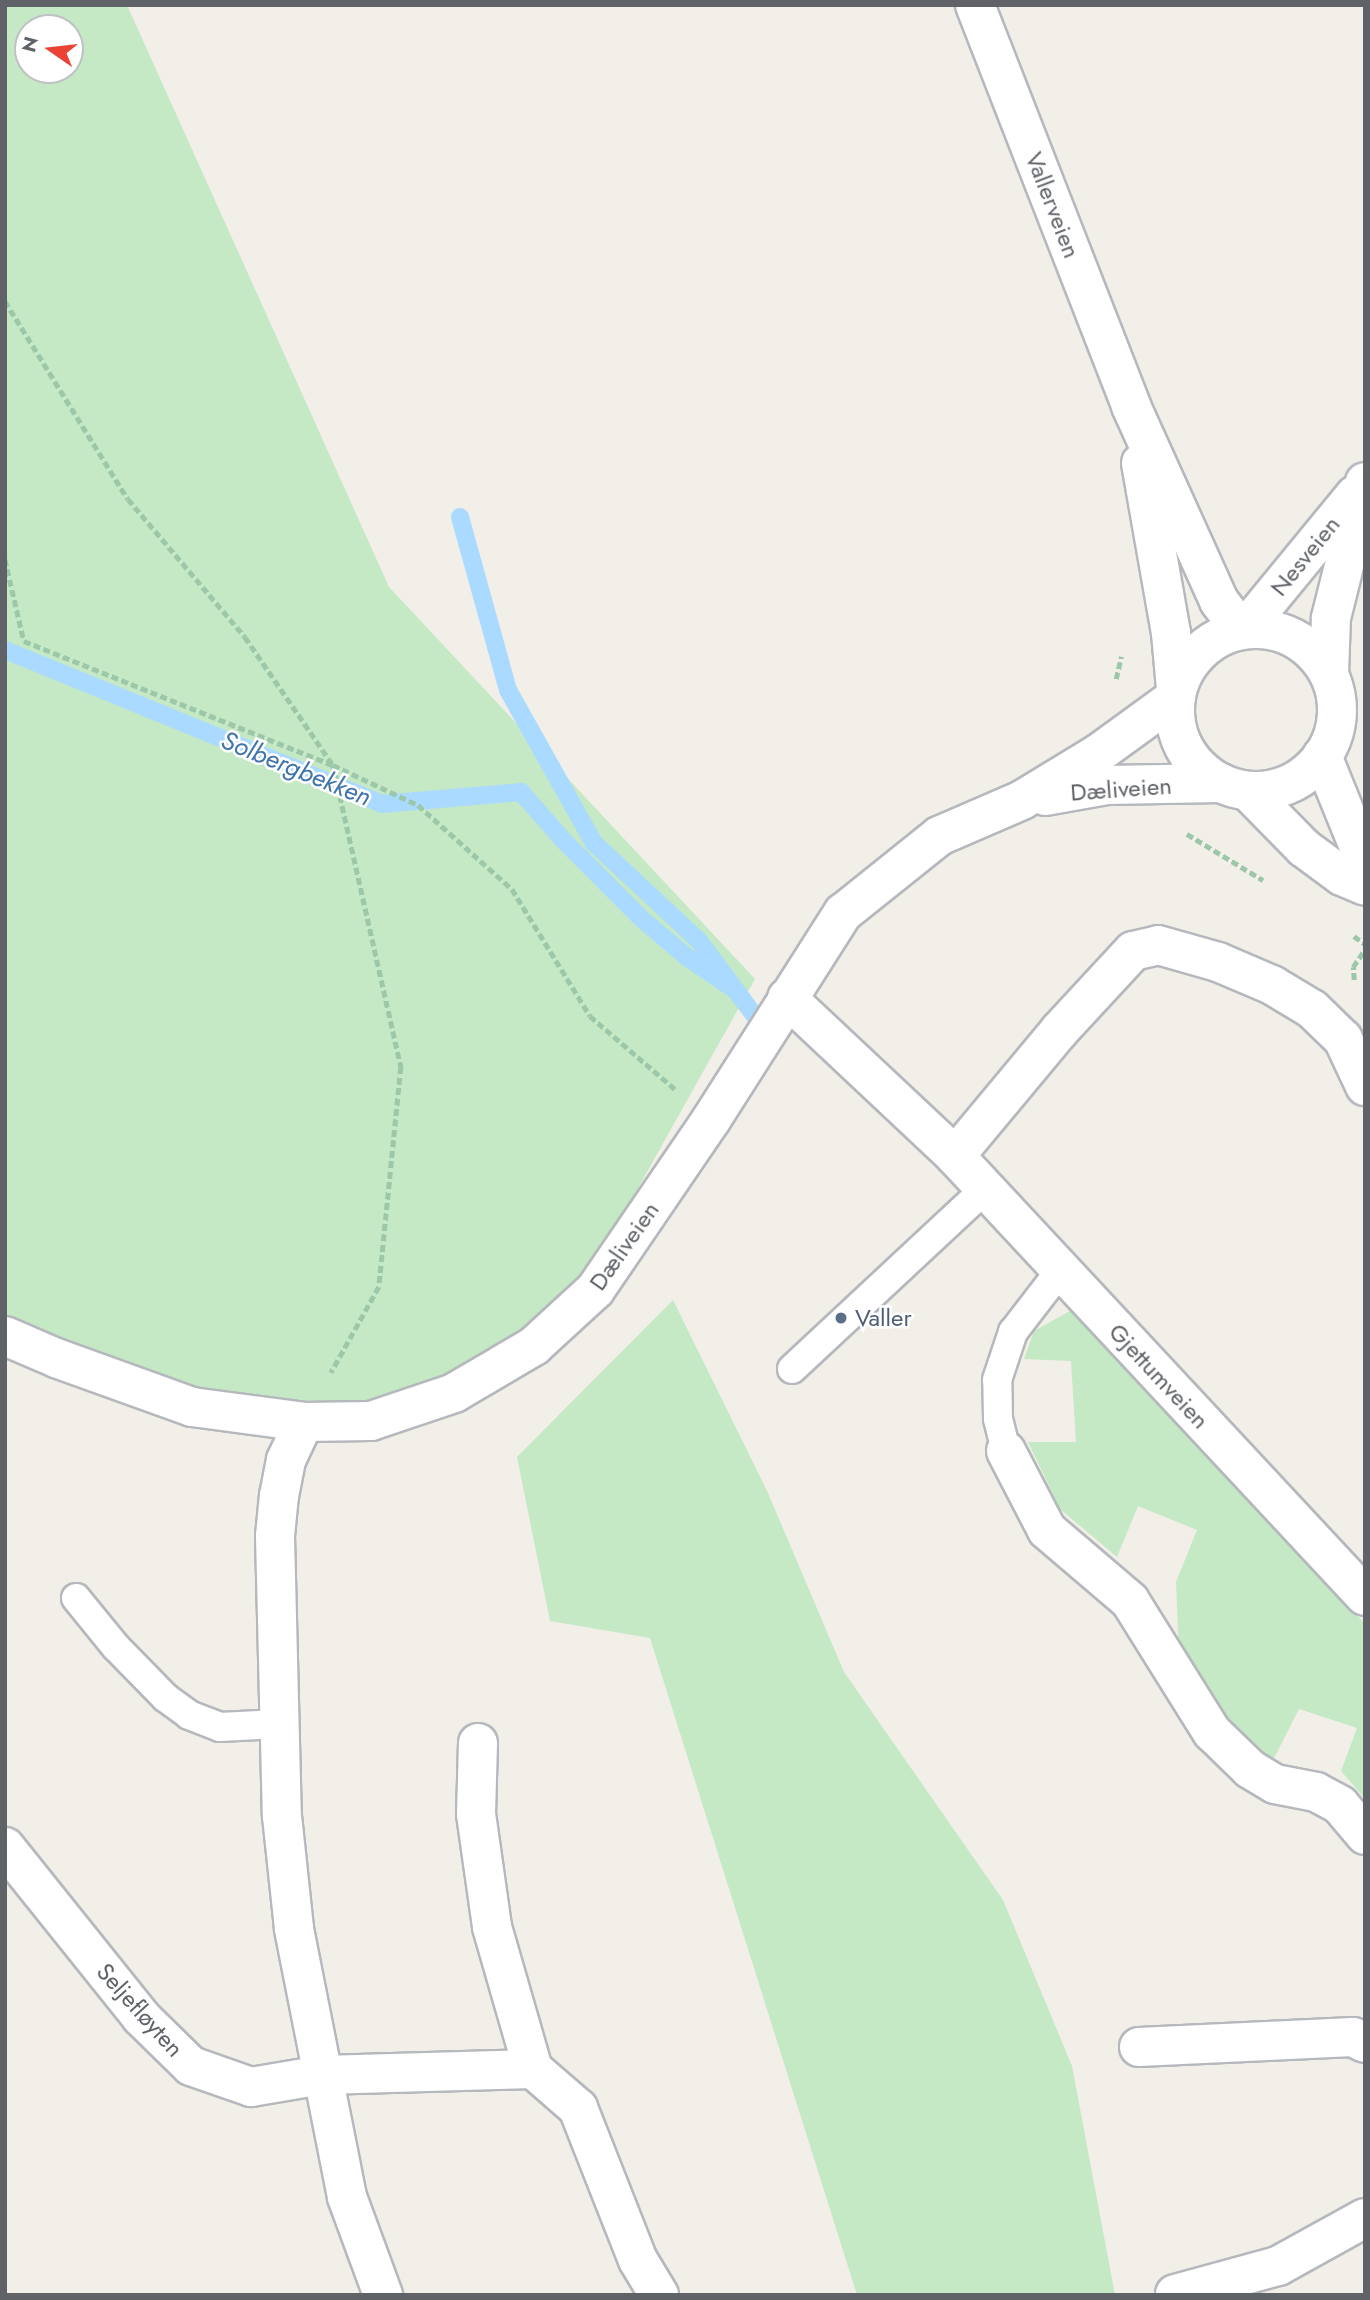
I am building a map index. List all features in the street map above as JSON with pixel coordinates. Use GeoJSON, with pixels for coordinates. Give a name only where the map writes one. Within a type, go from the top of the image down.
{"type":"FeatureCollection","features":[{"type":"Feature","properties":{"kind":"street","name":"Vallerveien"},"geometry":{"type":"LineString","coordinates":[[975,5],[1131,406],[1219,601],[1243,629]]}},
{"type":"Feature","properties":{"kind":"street","name":"Vallerveien"},"geometry":{"type":"LineString","coordinates":[[1131,406],[1171,633],[1176,693]]}},
{"type":"Feature","properties":{"kind":"street","name":"Nesveien"},"geometry":{"type":"LineString","coordinates":[[1243,629],[1365,482]]}},
{"type":"Feature","properties":{"kind":"street","name":"Nesveien"},"geometry":{"type":"LineString","coordinates":[[1329,674],[1331,618],[1365,482]]}},
{"type":"Feature","properties":{"kind":"street"},"geometry":{"type":"LineString","coordinates":[[1234,787],[1277,789],[1302,776],[1322,756],[1335,730],[1336,701],[1329,674],[1308,647],[1278,631],[1243,629],[1212,640],[1190,662],[1176,693],[1177,731],[1193,762],[1234,787],[1304,848],[1342,876],[1365,886]]}},
{"type":"Feature","properties":{"kind":"street","name":"Dæliveien"},"geometry":{"type":"LineString","coordinates":[[5,1336],[56,1358],[192,1407],[304,1422],[371,1421],[454,1393],[534,1346],[595,1290],[843,913],[939,836],[1022,800],[1099,753],[1176,693]]}},
{"type":"Feature","properties":{"kind":"street"},"geometry":{"type":"LineString","coordinates":[[1322,756],[1365,862]]}},
{"type":"Feature","properties":{"kind":"street","name":"Dæliveien"},"geometry":{"type":"LineString","coordinates":[[1022,800],[1107,785],[1234,787]]}},
{"type":"Feature","properties":{"kind":"street"},"geometry":{"type":"LineString","coordinates":[[954,1156],[1059,1031],[1133,951],[1158,945],[1218,962],[1272,985],[1312,1009],[1343,1039],[1365,1086]]}},
{"type":"Feature","properties":{"kind":"street","name":"Gjettumveien"},"geometry":{"type":"LineString","coordinates":[[787,999],[954,1156],[1365,1596]]}},
{"type":"Feature","properties":{"kind":"street"},"geometry":{"type":"LineString","coordinates":[[304,1422],[286,1461],[275,1536],[282,1816],[294,1929],[347,2197],[383,2295]]}},
{"type":"Feature","properties":{"kind":"street"},"geometry":{"type":"LineString","coordinates":[[1006,1451],[1047,1530],[1130,1601],[1212,1732],[1250,1769],[1275,1784],[1316,1792],[1340,1805],[1365,1835]]}},
{"type":"Feature","properties":{"kind":"street"},"geometry":{"type":"LineString","coordinates":[[478,1743],[477,1814],[492,1927],[533,2069],[578,2108],[638,2260],[659,2295]]}},
{"type":"Feature","properties":{"kind":"street","name":"Seljefløyten"},"geometry":{"type":"LineString","coordinates":[[5,1847],[141,2017],[191,2066],[251,2087],[322,2075],[533,2069]]}},
{"type":"Feature","properties":{"kind":"street"},"geometry":{"type":"LineString","coordinates":[[1139,2047],[1353,2037],[1365,2043]]}},
{"type":"Feature","properties":{"kind":"street"},"geometry":{"type":"LineString","coordinates":[[1175,2294],[1278,2266],[1365,2218]]}},
{"type":"Feature","properties":{"kind":"lane"},"geometry":{"type":"LineString","coordinates":[[792,1369],[985,1189]]}},
{"type":"Feature","properties":{"kind":"lane"},"geometry":{"type":"LineString","coordinates":[[1006,1451],[998,1419],[996,1380],[1013,1332],[1059,1271]]}},
{"type":"Feature","properties":{"kind":"lane"},"geometry":{"type":"LineString","coordinates":[[76,1598],[132,1664],[166,1698],[189,1715],[220,1727],[278,1724]]}},
{"type":"Feature","properties":{"kind":"path"},"geometry":{"type":"LineString","coordinates":[[5,301],[128,499],[244,637],[333,765],[401,1067],[379,1287],[304,1422]]}},
{"type":"Feature","properties":{"kind":"path"},"geometry":{"type":"LineString","coordinates":[[5,559],[24,641],[333,765],[418,805],[512,890],[590,1016],[710,1119]]}},
{"type":"Feature","properties":{"kind":"path"},"geometry":{"type":"LineString","coordinates":[[1112,686],[1118,674],[1122,654]]}},
{"type":"Feature","properties":{"kind":"path"},"geometry":{"type":"LineString","coordinates":[[1175,829],[1266,881]]}},
{"type":"Feature","properties":{"kind":"path"},"geometry":{"type":"LineString","coordinates":[[1346,930],[1365,944]]}},
{"type":"Feature","properties":{"kind":"green space"},"geometry":{"type":"Polygon","coordinates":[[[5,5],[127,5],[389,587],[755,979],[586,1281],[467,1390],[297,1417],[65,1355],[5,1322],[5,5]]]}},
{"type":"Feature","properties":{"kind":"green space"},"geometry":{"type":"Polygon","coordinates":[[[673,1300],[768,1493],[844,1672],[1003,1900],[1072,2066],[1115,2295],[857,2295],[650,1638],[550,1621],[517,1457],[673,1300]]]}},
{"type":"Feature","properties":{"kind":"green space"},"geometry":{"type":"Polygon","coordinates":[[[1077,1307],[1365,1624],[1365,1799],[1341,1771],[1357,1728],[1299,1709],[1272,1762],[1250,1753],[1179,1656],[1176,1582],[1197,1530],[1138,1506],[1117,1557],[1060,1509],[1028,1442],[1076,1442],[1071,1361],[1024,1359],[1034,1331],[1077,1307]]]}},
{"type":"Feature","properties":{"kind":"waterway","name":"Solbergbekken"},"geometry":{"type":"LineString","coordinates":[[460,517],[508,690],[594,843],[699,941],[755,1016]]}},
{"type":"Feature","properties":{"kind":"waterway","name":"Solbergbekken"},"geometry":{"type":"LineString","coordinates":[[5,650],[382,804],[521,792],[564,841],[642,919],[688,958],[734,989]]}},
{"type":"Feature","properties":{"kind":"place","name":"Valler"},"geometry":{"type":"Point","coordinates":[841,1318]}}]}
